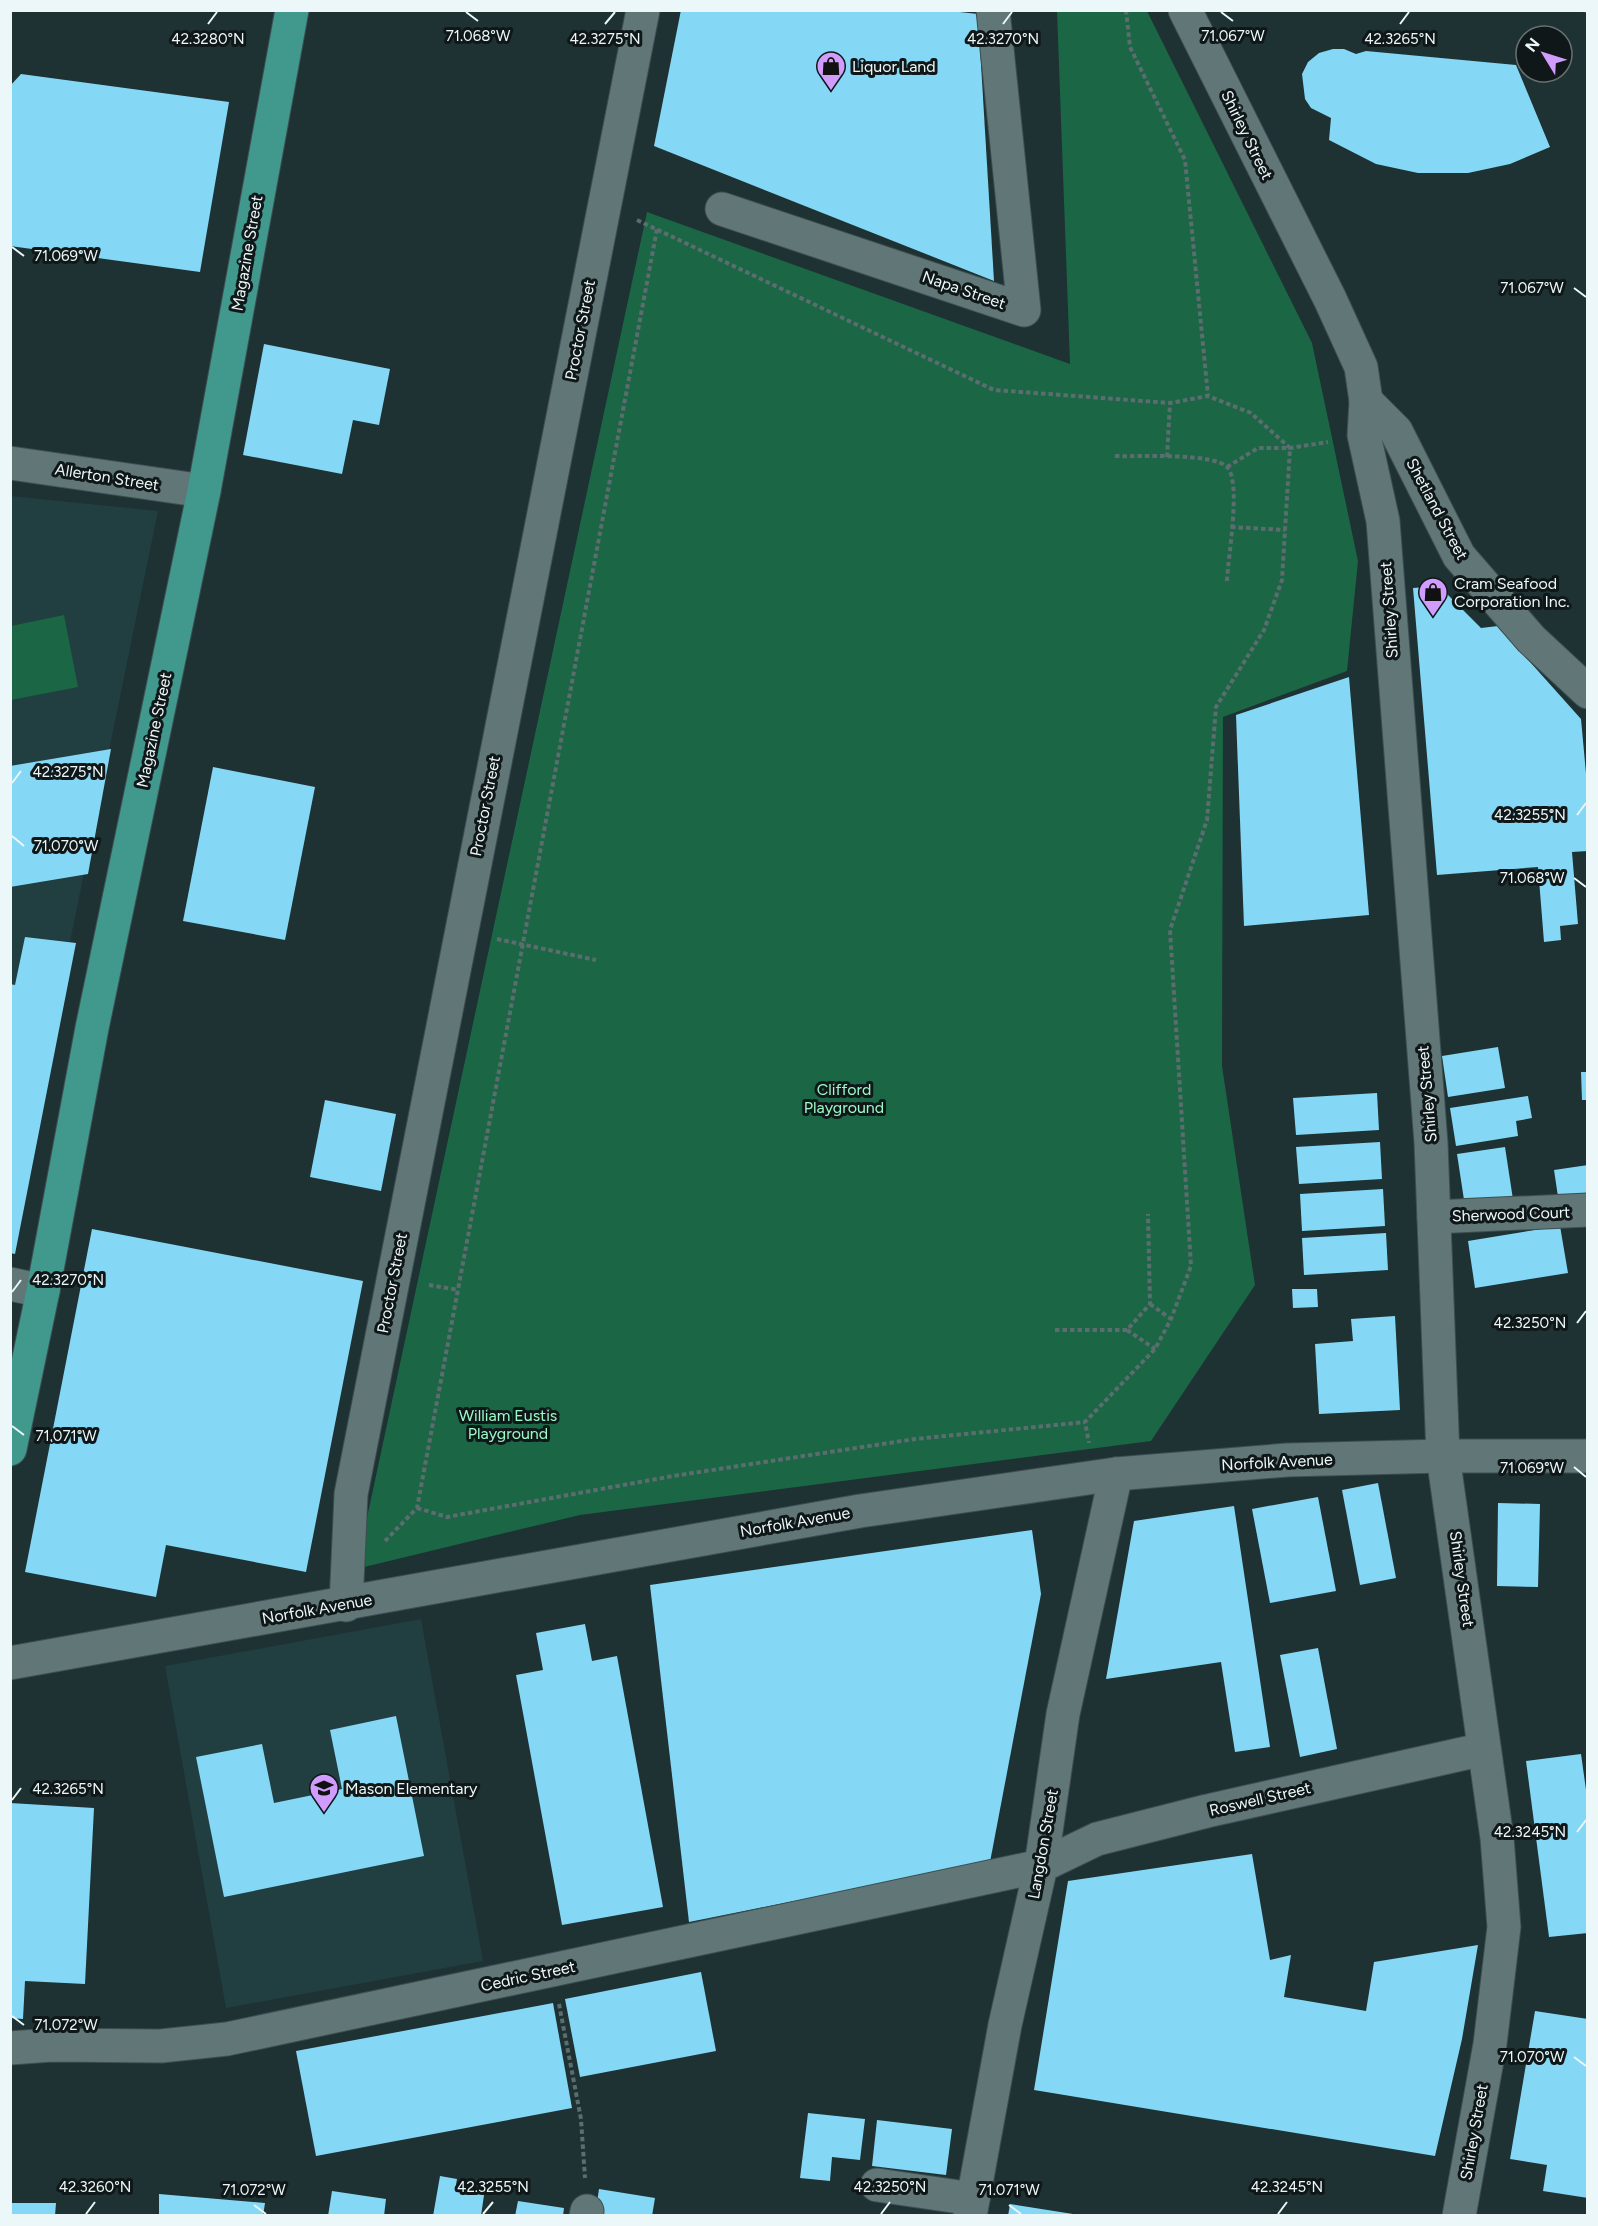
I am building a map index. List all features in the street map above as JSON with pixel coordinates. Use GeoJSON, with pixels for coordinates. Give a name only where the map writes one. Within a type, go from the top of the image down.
{"type":"FeatureCollection","features":[{"type":"Feature","properties":{"kind":"main road","name":"Magazine Street"},"geometry":{"type":"LineString","coordinates":[[10,1449],[43,1291],[92,1028],[204,491],[292,10]]}},
{"type":"Feature","properties":{"kind":"street","name":"Proctor Street"},"geometry":{"type":"LineString","coordinates":[[346,1605],[351,1494],[468,889],[643,10]]}},
{"type":"Feature","properties":{"kind":"street","name":"Napa Street"},"geometry":{"type":"LineString","coordinates":[[722,209],[1024,310],[993,10]]}},
{"type":"Feature","properties":{"kind":"street","name":"Shirley Street"},"geometry":{"type":"LineString","coordinates":[[1185,10],[1349,338],[1361,367],[1366,401],[1364,435],[1383,521],[1431,1143],[1443,1456],[1463,1581],[1497,1838],[1504,1927],[1490,2044],[1460,2216]]}},
{"type":"Feature","properties":{"kind":"street","name":"Shetland Street"},"geometry":{"type":"LineString","coordinates":[[1366,401],[1396,431],[1459,556],[1531,639],[1587,692]]}},
{"type":"Feature","properties":{"kind":"street","name":"Allerton Street"},"geometry":{"type":"LineString","coordinates":[[10,463],[204,491]]}},
{"type":"Feature","properties":{"kind":"street","name":"Sherwood Court"},"geometry":{"type":"LineString","coordinates":[[1434,1217],[1587,1210]]}},
{"type":"Feature","properties":{"kind":"street"},"geometry":{"type":"LineString","coordinates":[[10,1284],[43,1291]]}},
{"type":"Feature","properties":{"kind":"street","name":"Norfolk Avenue"},"geometry":{"type":"LineString","coordinates":[[10,1663],[346,1605],[860,1510],[1116,1474],[1287,1460],[1443,1456],[1587,1456]]}},
{"type":"Feature","properties":{"kind":"street","name":"Langdon Street"},"geometry":{"type":"LineString","coordinates":[[971,2207],[1005,2025],[1041,1866],[1063,1714],[1116,1474]]}},
{"type":"Feature","properties":{"kind":"street","name":"Roswell Street"},"geometry":{"type":"LineString","coordinates":[[1041,1866],[1097,1839],[1207,1811],[1484,1749]]}},
{"type":"Feature","properties":{"kind":"street","name":"Cedric Street"},"geometry":{"type":"LineString","coordinates":[[10,2048],[52,2045],[161,2046],[227,2039],[1041,1866]]}},
{"type":"Feature","properties":{"kind":"street"},"geometry":{"type":"LineString","coordinates":[[877,2185],[971,2207]]}},
{"type":"Feature","properties":{"kind":"path"},"geometry":{"type":"LineString","coordinates":[[1126,10],[1130,47],[1185,160],[1208,396]]}},
{"type":"Feature","properties":{"kind":"path"},"geometry":{"type":"LineString","coordinates":[[1582,10],[1587,11]]}},
{"type":"Feature","properties":{"kind":"path"},"geometry":{"type":"LineString","coordinates":[[603,216],[638,220],[994,390],[1170,403],[1208,396],[1251,413],[1290,448]]}},
{"type":"Feature","properties":{"kind":"path"},"geometry":{"type":"LineString","coordinates":[[380,1546],[417,1508],[657,229]]}},
{"type":"Feature","properties":{"kind":"path"},"geometry":{"type":"LineString","coordinates":[[1167,457],[1170,403]]}},
{"type":"Feature","properties":{"kind":"path"},"geometry":{"type":"LineString","coordinates":[[1227,467],[1258,448],[1290,448]]}},
{"type":"Feature","properties":{"kind":"path"},"geometry":{"type":"LineString","coordinates":[[417,1508],[447,1517],[673,1476],[915,1439],[1085,1422],[1155,1349],[1171,1319],[1191,1266],[1170,930],[1207,820],[1216,707],[1264,630],[1282,580],[1290,448]]}},
{"type":"Feature","properties":{"kind":"path"},"geometry":{"type":"LineString","coordinates":[[1115,456],[1211,459],[1227,467],[1234,482],[1227,581]]}},
{"type":"Feature","properties":{"kind":"path"},"geometry":{"type":"LineString","coordinates":[[1231,527],[1285,530]]}},
{"type":"Feature","properties":{"kind":"path"},"geometry":{"type":"LineString","coordinates":[[523,944],[596,960]]}},
{"type":"Feature","properties":{"kind":"path"},"geometry":{"type":"LineString","coordinates":[[1127,1330],[1150,1304],[1148,1214]]}},
{"type":"Feature","properties":{"kind":"path"},"geometry":{"type":"LineString","coordinates":[[1150,1304],[1171,1319]]}},
{"type":"Feature","properties":{"kind":"path"},"geometry":{"type":"LineString","coordinates":[[1055,1330],[1127,1330],[1155,1349]]}},
{"type":"Feature","properties":{"kind":"path"},"geometry":{"type":"LineString","coordinates":[[1085,1422],[1089,1438],[1088,1453]]}},
{"type":"Feature","properties":{"kind":"path"},"geometry":{"type":"LineString","coordinates":[[553,1970],[581,2119],[587,2213]]}},
{"type":"Feature","properties":{"kind":"shaded area"},"geometry":{"type":"Polygon","coordinates":[[[11,496],[158,511],[11,1231],[11,496]]]}},
{"type":"Feature","properties":{"kind":"shaded area","name":"Mason Elementary"},"geometry":{"type":"Polygon","coordinates":[[[421,1619],[483,1961],[226,2008],[165,1666],[421,1619]]]}},
{"type":"Feature","properties":{"kind":"green space","name":"Clifford Playground"},"geometry":{"type":"Polygon","coordinates":[[[1057,11],[1147,11],[1312,343],[1358,561],[1347,671],[1223,717],[1222,1066],[1255,1285],[1151,1441],[580,1515],[356,1569],[647,212],[1070,364],[1057,11]]]}},
{"type":"Feature","properties":{"kind":"green space"},"geometry":{"type":"Polygon","coordinates":[[[64,615],[78,687],[11,700],[11,626],[64,615]]]}},
{"type":"Feature","properties":{"kind":"building"},"geometry":{"type":"Polygon","coordinates":[[[681,10],[941,10],[978,14],[994,281],[654,146],[681,10]]]}},
{"type":"Feature","properties":{"kind":"building"},"geometry":{"type":"Polygon","coordinates":[[[1344,49],[1356,54],[1366,51],[1514,65],[1514,84],[1524,84],[1550,147],[1510,164],[1468,173],[1418,173],[1376,164],[1329,140],[1331,118],[1311,108],[1305,99],[1302,74],[1308,62],[1319,53],[1344,49]]]}},
{"type":"Feature","properties":{"kind":"building"},"geometry":{"type":"Polygon","coordinates":[[[21,74],[229,102],[200,272],[10,246],[10,86],[21,74]]]}},
{"type":"Feature","properties":{"kind":"building"},"geometry":{"type":"Polygon","coordinates":[[[264,344],[390,369],[379,425],[353,420],[342,474],[243,455],[264,344]]]}},
{"type":"Feature","properties":{"kind":"building"},"geometry":{"type":"Polygon","coordinates":[[[1439,586],[1481,628],[1498,626],[1581,719],[1588,795],[1588,851],[1572,852],[1578,924],[1560,926],[1561,940],[1544,942],[1538,867],[1437,875],[1413,588],[1439,586]]]}},
{"type":"Feature","properties":{"kind":"building"},"geometry":{"type":"Polygon","coordinates":[[[1349,677],[1369,915],[1244,926],[1236,715],[1349,677]]]}},
{"type":"Feature","properties":{"kind":"building"},"geometry":{"type":"Polygon","coordinates":[[[111,749],[88,874],[10,887],[10,766],[111,749]]]}},
{"type":"Feature","properties":{"kind":"building"},"geometry":{"type":"Polygon","coordinates":[[[213,767],[315,787],[285,940],[183,921],[213,767]]]}},
{"type":"Feature","properties":{"kind":"building"},"geometry":{"type":"Polygon","coordinates":[[[25,937],[76,943],[15,1254],[10,1253],[10,984],[15,985],[25,937]]]}},
{"type":"Feature","properties":{"kind":"building"},"geometry":{"type":"Polygon","coordinates":[[[1498,1047],[1505,1088],[1448,1097],[1442,1056],[1498,1047]]]}},
{"type":"Feature","properties":{"kind":"building"},"geometry":{"type":"Polygon","coordinates":[[[1581,1072],[1588,1072],[1588,1100],[1582,1100],[1581,1072]]]}},
{"type":"Feature","properties":{"kind":"building"},"geometry":{"type":"Polygon","coordinates":[[[1377,1093],[1379,1130],[1296,1135],[1293,1098],[1377,1093]]]}},
{"type":"Feature","properties":{"kind":"building"},"geometry":{"type":"Polygon","coordinates":[[[1528,1096],[1532,1118],[1516,1121],[1518,1136],[1456,1146],[1450,1108],[1528,1096]]]}},
{"type":"Feature","properties":{"kind":"building"},"geometry":{"type":"Polygon","coordinates":[[[325,1100],[396,1114],[381,1191],[310,1177],[325,1100]]]}},
{"type":"Feature","properties":{"kind":"building"},"geometry":{"type":"Polygon","coordinates":[[[1380,1142],[1382,1179],[1299,1184],[1296,1147],[1380,1142]]]}},
{"type":"Feature","properties":{"kind":"building"},"geometry":{"type":"Polygon","coordinates":[[[1505,1147],[1514,1206],[1466,1213],[1457,1154],[1505,1147]]]}},
{"type":"Feature","properties":{"kind":"building"},"geometry":{"type":"Polygon","coordinates":[[[1588,1165],[1588,1206],[1560,1210],[1554,1170],[1588,1165]]]}},
{"type":"Feature","properties":{"kind":"building"},"geometry":{"type":"Polygon","coordinates":[[[1383,1189],[1385,1226],[1302,1231],[1300,1194],[1383,1189]]]}},
{"type":"Feature","properties":{"kind":"building"},"geometry":{"type":"Polygon","coordinates":[[[1560,1226],[1568,1273],[1475,1288],[1468,1241],[1560,1226]]]}},
{"type":"Feature","properties":{"kind":"building"},"geometry":{"type":"Polygon","coordinates":[[[92,1229],[363,1281],[306,1572],[166,1545],[156,1597],[25,1572],[92,1229]]]}},
{"type":"Feature","properties":{"kind":"building"},"geometry":{"type":"Polygon","coordinates":[[[1386,1233],[1388,1270],[1304,1275],[1302,1238],[1386,1233]]]}},
{"type":"Feature","properties":{"kind":"building"},"geometry":{"type":"Polygon","coordinates":[[[1292,1289],[1317,1289],[1318,1307],[1293,1308],[1292,1289]]]}},
{"type":"Feature","properties":{"kind":"building"},"geometry":{"type":"Polygon","coordinates":[[[1395,1316],[1400,1410],[1319,1414],[1315,1344],[1353,1341],[1351,1319],[1395,1316]]]}},
{"type":"Feature","properties":{"kind":"building"},"geometry":{"type":"Polygon","coordinates":[[[1378,1483],[1396,1578],[1360,1585],[1342,1490],[1378,1483]]]}},
{"type":"Feature","properties":{"kind":"building"},"geometry":{"type":"Polygon","coordinates":[[[1318,1497],[1336,1591],[1270,1603],[1252,1509],[1318,1497]]]}},
{"type":"Feature","properties":{"kind":"building"},"geometry":{"type":"Polygon","coordinates":[[[1498,1503],[1540,1504],[1538,1587],[1497,1586],[1498,1503]]]}},
{"type":"Feature","properties":{"kind":"building"},"geometry":{"type":"Polygon","coordinates":[[[1234,1506],[1270,1747],[1235,1752],[1221,1662],[1106,1679],[1134,1521],[1234,1506]]]}},
{"type":"Feature","properties":{"kind":"building"},"geometry":{"type":"Polygon","coordinates":[[[1032,1530],[1041,1594],[990,1862],[689,1922],[650,1585],[1032,1530]]]}},
{"type":"Feature","properties":{"kind":"building"},"geometry":{"type":"Polygon","coordinates":[[[585,1624],[592,1661],[617,1656],[663,1907],[562,1925],[516,1675],[543,1670],[536,1633],[585,1624]]]}},
{"type":"Feature","properties":{"kind":"building"},"geometry":{"type":"Polygon","coordinates":[[[1318,1648],[1337,1749],[1300,1757],[1280,1655],[1318,1648]]]}},
{"type":"Feature","properties":{"kind":"building"},"geometry":{"type":"Polygon","coordinates":[[[396,1716],[424,1856],[224,1897],[196,1757],[262,1744],[274,1803],[342,1789],[330,1730],[396,1716]]]}},
{"type":"Feature","properties":{"kind":"building"},"geometry":{"type":"Polygon","coordinates":[[[1581,1754],[1588,1804],[1588,1933],[1549,1937],[1526,1761],[1581,1754]]]}},
{"type":"Feature","properties":{"kind":"building"},"geometry":{"type":"Polygon","coordinates":[[[10,1803],[94,1808],[85,1984],[25,1981],[23,2019],[10,2018],[10,1803]]]}},
{"type":"Feature","properties":{"kind":"building"},"geometry":{"type":"Polygon","coordinates":[[[1252,1854],[1270,1960],[1291,1955],[1284,1997],[1366,2011],[1374,1962],[1478,1945],[1462,2039],[1435,2156],[1034,2090],[1068,1881],[1252,1854]]]}},
{"type":"Feature","properties":{"kind":"building"},"geometry":{"type":"Polygon","coordinates":[[[701,1972],[716,2051],[580,2077],[565,1999],[701,1972]]]}},
{"type":"Feature","properties":{"kind":"building"},"geometry":{"type":"Polygon","coordinates":[[[553,2003],[572,2108],[316,2156],[296,2051],[553,2003]]]}},
{"type":"Feature","properties":{"kind":"building"},"geometry":{"type":"Polygon","coordinates":[[[1535,2011],[1588,2019],[1588,2198],[1543,2191],[1547,2165],[1510,2159],[1535,2011]]]}},
{"type":"Feature","properties":{"kind":"building"},"geometry":{"type":"Polygon","coordinates":[[[808,2113],[865,2119],[860,2160],[832,2157],[830,2181],[800,2178],[808,2113]]]}},
{"type":"Feature","properties":{"kind":"building"},"geometry":{"type":"Polygon","coordinates":[[[877,2120],[952,2129],[946,2175],[872,2166],[877,2120]]]}},
{"type":"Feature","properties":{"kind":"building"},"geometry":{"type":"Polygon","coordinates":[[[440,2176],[457,2179],[455,2190],[484,2195],[481,2216],[433,2216],[440,2176]]]}},
{"type":"Feature","properties":{"kind":"building"},"geometry":{"type":"Polygon","coordinates":[[[599,2189],[655,2198],[652,2216],[595,2216],[599,2189]]]}},
{"type":"Feature","properties":{"kind":"building"},"geometry":{"type":"Polygon","coordinates":[[[332,2191],[386,2199],[384,2216],[328,2216],[332,2191]]]}},
{"type":"Feature","properties":{"kind":"building"},"geometry":{"type":"Polygon","coordinates":[[[159,2194],[265,2203],[263,2216],[159,2216],[159,2194]]]}},
{"type":"Feature","properties":{"kind":"building"},"geometry":{"type":"Polygon","coordinates":[[[518,2201],[564,2208],[563,2216],[515,2216],[518,2201]]]}},
{"type":"Feature","properties":{"kind":"building"},"geometry":{"type":"Polygon","coordinates":[[[10,2203],[56,2203],[55,2216],[10,2216],[10,2203]]]}},
{"type":"Feature","properties":{"kind":"building"},"geometry":{"type":"Polygon","coordinates":[[[1010,2204],[1073,2214],[1073,2216],[1008,2216],[1010,2204]]]}},
{"type":"Feature","properties":{"kind":"place","name":"Liquor Land"},"geometry":{"type":"Point","coordinates":[831,92]}},
{"type":"Feature","properties":{"kind":"place","name":"Cram Seafood Corporation Inc."},"geometry":{"type":"Point","coordinates":[1433,618]}},
{"type":"Feature","properties":{"kind":"place","name":"Mason Elementary"},"geometry":{"type":"Point","coordinates":[324,1814]}},
{"type":"Feature","properties":{"kind":"park label","name":"William Eustis Playground"},"geometry":{"type":"Point","coordinates":[508,1424]}}]}
